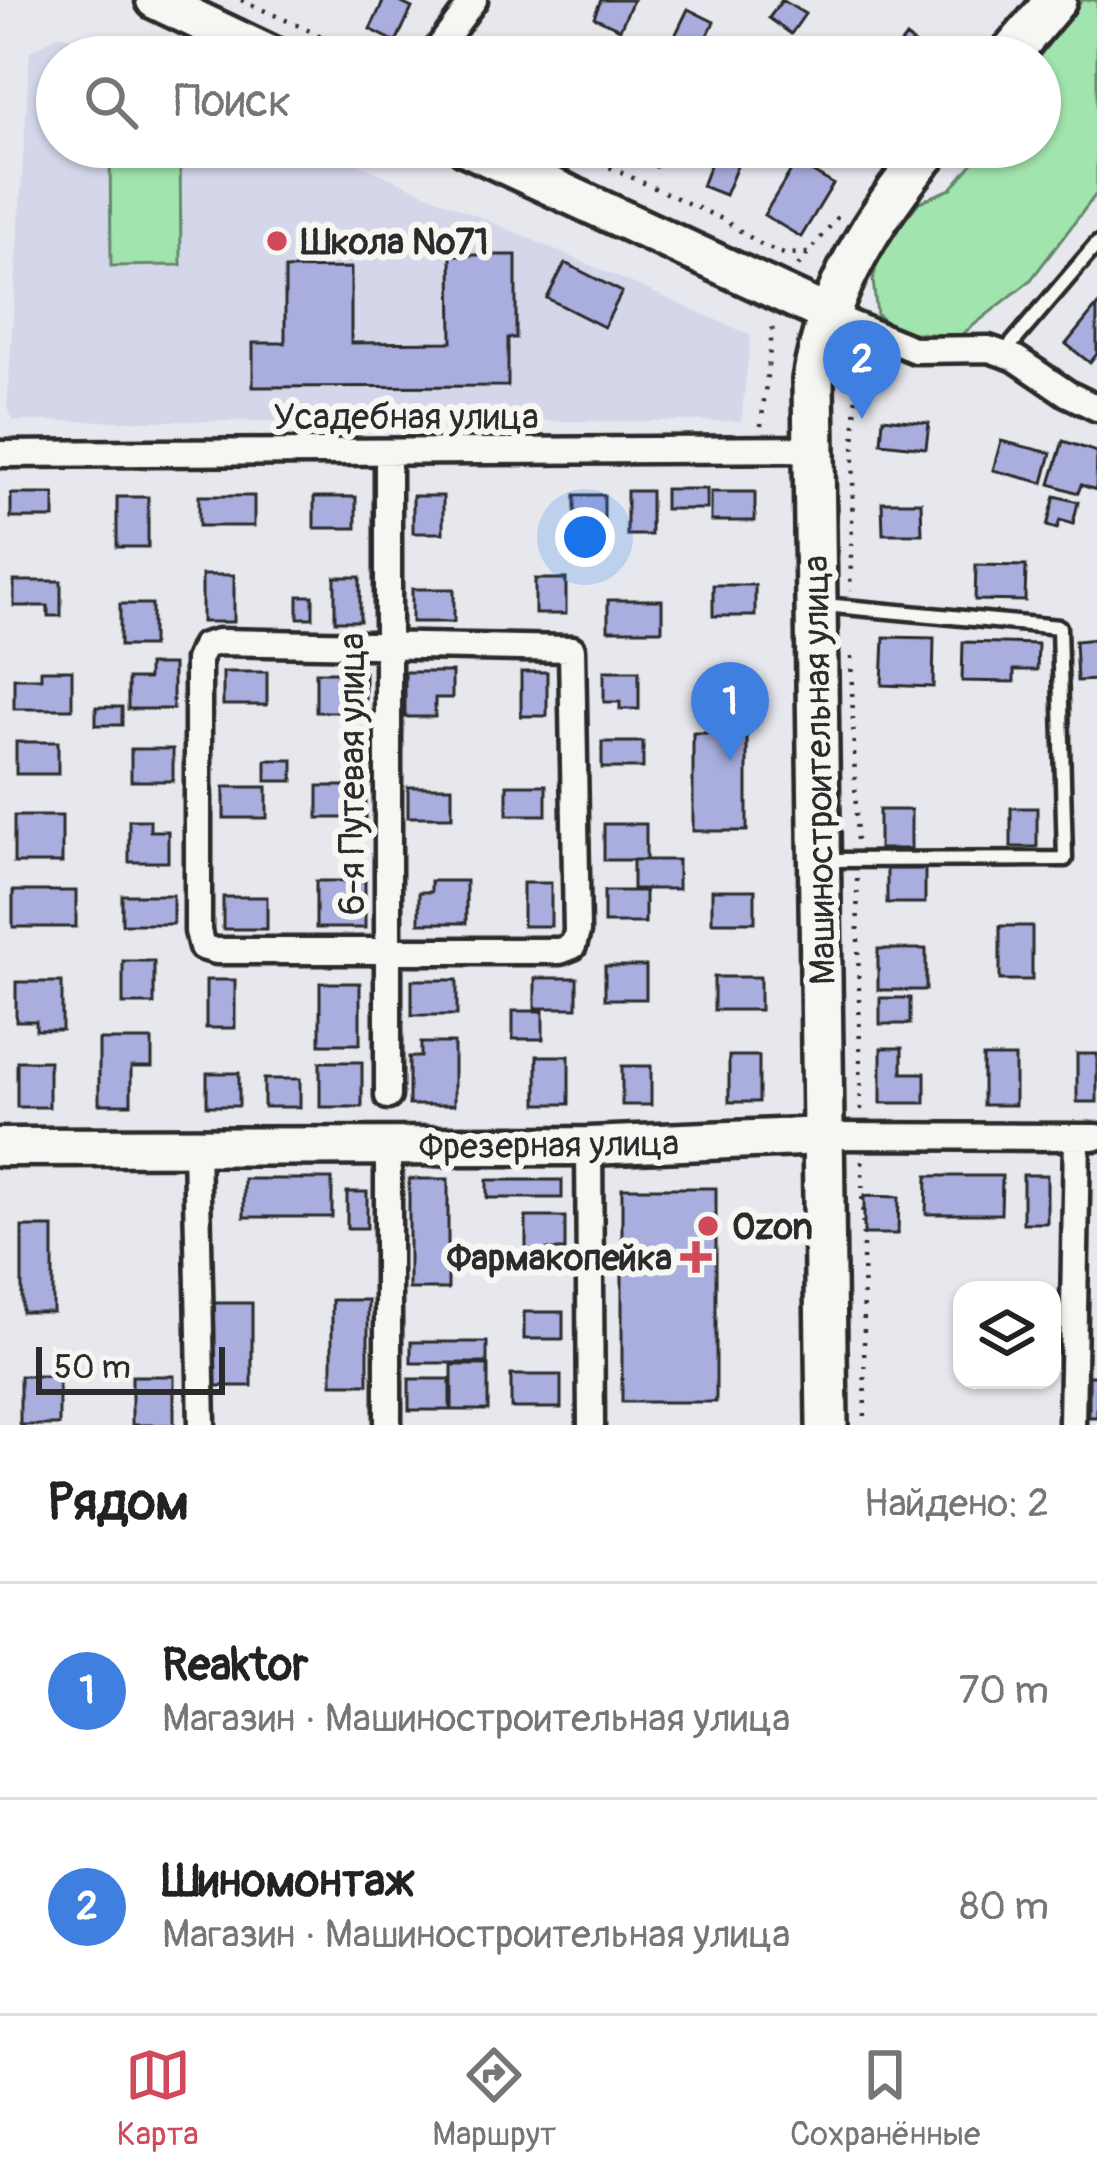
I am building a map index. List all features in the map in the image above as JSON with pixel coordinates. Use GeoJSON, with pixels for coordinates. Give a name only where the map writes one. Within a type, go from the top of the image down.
{"type":"FeatureCollection","features":[{"type":"Feature","properties":{"kind":"main road"},"geometry":{"type":"LineString","coordinates":[[155,0],[231,36]]}},
{"type":"Feature","properties":{"kind":"main road"},"geometry":{"type":"LineString","coordinates":[[1026,36],[1056,0]]}},
{"type":"Feature","properties":{"kind":"main road"},"geometry":{"type":"LineString","coordinates":[[511,168],[827,314]]}},
{"type":"Feature","properties":{"kind":"main road","name":"Машиностроительная улица"},"geometry":{"type":"LineString","coordinates":[[827,1425],[842,1136],[839,860],[832,606],[812,449],[813,380],[827,314],[858,250],[917,168]]}},
{"type":"Feature","properties":{"kind":"main road","name":"Фрезерная улица"},"geometry":{"type":"LineString","coordinates":[[0,1147],[589,1146],[842,1136]]}},
{"type":"Feature","properties":{"kind":"street"},"geometry":{"type":"LineString","coordinates":[[447,36],[474,0]]}},
{"type":"Feature","properties":{"kind":"street"},"geometry":{"type":"LineString","coordinates":[[827,314],[915,350],[976,348],[1003,354],[1097,408]]}},
{"type":"Feature","properties":{"kind":"street","name":"Усадебная улица"},"geometry":{"type":"LineString","coordinates":[[0,454],[812,449]]}},
{"type":"Feature","properties":{"kind":"street","name":"6-я Путевая улица"},"geometry":{"type":"LineString","coordinates":[[388,453],[388,1096]]}},
{"type":"Feature","properties":{"kind":"street"},"geometry":{"type":"LineString","coordinates":[[218,642],[572,649],[577,932],[573,946],[560,951],[388,952],[216,951],[202,947],[198,931],[198,659],[204,646],[218,642]]}},
{"type":"Feature","properties":{"kind":"street","name":"Фрезерная улица"},"geometry":{"type":"LineString","coordinates":[[842,1136],[1087,1137]]}},
{"type":"Feature","properties":{"kind":"street"},"geometry":{"type":"LineString","coordinates":[[1072,1425],[1087,1137]]}},
{"type":"Feature","properties":{"kind":"street"},"geometry":{"type":"LineString","coordinates":[[589,1146],[591,1425]]}},
{"type":"Feature","properties":{"kind":"street"},"geometry":{"type":"LineString","coordinates":[[196,1147],[202,1425]]}},
{"type":"Feature","properties":{"kind":"street"},"geometry":{"type":"LineString","coordinates":[[388,1147],[388,1425]]}},
{"type":"Feature","properties":{"kind":"lane"},"geometry":{"type":"LineString","coordinates":[[1003,354],[1097,244]]}},
{"type":"Feature","properties":{"kind":"lane"},"geometry":{"type":"LineString","coordinates":[[832,606],[1059,627],[1066,859],[839,860]]}},
{"type":"Feature","properties":{"kind":"path"},"geometry":{"type":"LineString","coordinates":[[241,0],[321,36]]}},
{"type":"Feature","properties":{"kind":"path"},"geometry":{"type":"LineString","coordinates":[[612,168],[722,219],[765,247],[784,254],[809,253]]}},
{"type":"Feature","properties":{"kind":"path"},"geometry":{"type":"LineString","coordinates":[[836,384],[856,387],[832,606],[842,1136],[865,1425]]}},
{"type":"Feature","properties":{"kind":"shaded area","name":"Школа №71"},"geometry":{"type":"Polygon","coordinates":[[[36,48],[36,168],[367,168],[751,335],[741,421],[14,421],[7,408],[30,51],[36,48]]]}},
{"type":"Feature","properties":{"kind":"green space"},"geometry":{"type":"Polygon","coordinates":[[[1082,0],[1097,0],[1097,193],[1030,281],[960,336],[899,332],[877,315],[873,281],[879,252],[919,202],[951,189],[968,168],[1061,168],[1061,36],[1055,36],[1082,0]]]}},
{"type":"Feature","properties":{"kind":"green space"},"geometry":{"type":"Polygon","coordinates":[[[110,168],[180,168],[181,265],[111,266],[110,168]]]}},
{"type":"Feature","properties":{"kind":"building"},"geometry":{"type":"Polygon","coordinates":[[[384,0],[412,8],[399,36],[370,29],[384,0]]]}},
{"type":"Feature","properties":{"kind":"building"},"geometry":{"type":"Polygon","coordinates":[[[601,0],[633,0],[620,29],[594,17],[601,0]]]}},
{"type":"Feature","properties":{"kind":"building"},"geometry":{"type":"Polygon","coordinates":[[[782,0],[805,14],[791,34],[769,18],[782,0]]]}},
{"type":"Feature","properties":{"kind":"building"},"geometry":{"type":"Polygon","coordinates":[[[688,9],[714,22],[707,36],[675,36],[688,9]]]}},
{"type":"Feature","properties":{"kind":"building"},"geometry":{"type":"Polygon","coordinates":[[[709,168],[736,168],[725,195],[702,186],[709,168]]]}},
{"type":"Feature","properties":{"kind":"building"},"geometry":{"type":"Polygon","coordinates":[[[792,168],[806,168],[833,184],[801,237],[764,215],[792,168]]]}},
{"type":"Feature","properties":{"kind":"building","name":"Школа №71"},"geometry":{"type":"Polygon","coordinates":[[[451,255],[516,255],[516,338],[508,338],[508,386],[253,387],[253,343],[285,343],[285,269],[351,268],[351,343],[452,342],[451,255]]]}},
{"type":"Feature","properties":{"kind":"building"},"geometry":{"type":"Polygon","coordinates":[[[565,263],[622,292],[604,327],[547,298],[565,263]]]}},
{"type":"Feature","properties":{"kind":"building"},"geometry":{"type":"Polygon","coordinates":[[[1097,306],[1097,354],[1090,363],[1066,344],[1097,306]]]}},
{"type":"Feature","properties":{"kind":"building"},"geometry":{"type":"Polygon","coordinates":[[[883,418],[929,423],[926,448],[881,443],[883,418]]]}},
{"type":"Feature","properties":{"kind":"building"},"geometry":{"type":"Polygon","coordinates":[[[1001,441],[1051,453],[1043,483],[993,470],[1001,441]]]}},
{"type":"Feature","properties":{"kind":"building"},"geometry":{"type":"Polygon","coordinates":[[[1063,441],[1097,452],[1096,490],[1081,485],[1078,493],[1050,484],[1063,441]]]}},
{"type":"Feature","properties":{"kind":"building"},"geometry":{"type":"Polygon","coordinates":[[[665,489],[707,489],[707,509],[665,509],[665,489]]]}},
{"type":"Feature","properties":{"kind":"building"},"geometry":{"type":"Polygon","coordinates":[[[627,491],[651,491],[651,535],[627,535],[627,491]]]}},
{"type":"Feature","properties":{"kind":"building"},"geometry":{"type":"Polygon","coordinates":[[[711,492],[755,492],[755,521],[711,521],[711,492]]]}},
{"type":"Feature","properties":{"kind":"building"},"geometry":{"type":"Polygon","coordinates":[[[11,494],[54,494],[54,518],[11,518],[11,494]]]}},
{"type":"Feature","properties":{"kind":"building"},"geometry":{"type":"Polygon","coordinates":[[[575,495],[604,495],[604,539],[575,539],[575,495]]]}},
{"type":"Feature","properties":{"kind":"building"},"geometry":{"type":"Polygon","coordinates":[[[199,496],[254,496],[254,526],[199,526],[199,496]]]}},
{"type":"Feature","properties":{"kind":"building"},"geometry":{"type":"Polygon","coordinates":[[[413,496],[443,496],[443,533],[413,533],[413,496]]]}},
{"type":"Feature","properties":{"kind":"building"},"geometry":{"type":"Polygon","coordinates":[[[1055,496],[1078,502],[1073,524],[1060,520],[1057,529],[1047,526],[1055,496]]]}},
{"type":"Feature","properties":{"kind":"building"},"geometry":{"type":"Polygon","coordinates":[[[117,497],[148,497],[148,547],[117,547],[117,497]]]}},
{"type":"Feature","properties":{"kind":"building"},"geometry":{"type":"Polygon","coordinates":[[[314,497],[356,497],[356,528],[314,528],[314,497]]]}},
{"type":"Feature","properties":{"kind":"building"},"geometry":{"type":"Polygon","coordinates":[[[882,502],[921,502],[922,534],[883,534],[882,502]]]}},
{"type":"Feature","properties":{"kind":"building"},"geometry":{"type":"Polygon","coordinates":[[[976,565],[1026,566],[1025,601],[975,600],[976,565]]]}},
{"type":"Feature","properties":{"kind":"building"},"geometry":{"type":"Polygon","coordinates":[[[202,575],[234,575],[234,622],[202,622],[202,575]]]}},
{"type":"Feature","properties":{"kind":"building"},"geometry":{"type":"Polygon","coordinates":[[[335,577],[360,577],[360,621],[335,621],[335,577]]]}},
{"type":"Feature","properties":{"kind":"building"},"geometry":{"type":"Polygon","coordinates":[[[535,579],[566,579],[566,614],[535,614],[535,579]]]}},
{"type":"Feature","properties":{"kind":"building"},"geometry":{"type":"Polygon","coordinates":[[[14,581],[61,581],[61,616],[48,616],[48,606],[14,606],[14,581]]]}},
{"type":"Feature","properties":{"kind":"building"},"geometry":{"type":"Polygon","coordinates":[[[713,585],[755,585],[755,616],[713,616],[713,585]]]}},
{"type":"Feature","properties":{"kind":"building"},"geometry":{"type":"Polygon","coordinates":[[[412,589],[454,589],[454,622],[412,622],[412,589]]]}},
{"type":"Feature","properties":{"kind":"building"},"geometry":{"type":"Polygon","coordinates":[[[298,596],[313,596],[313,618],[298,618],[298,596]]]}},
{"type":"Feature","properties":{"kind":"building"},"geometry":{"type":"Polygon","coordinates":[[[608,600],[662,600],[662,630],[608,630],[608,600]]]}},
{"type":"Feature","properties":{"kind":"building"},"geometry":{"type":"Polygon","coordinates":[[[120,604],[152,604],[152,646],[120,646],[120,604]]]}},
{"type":"Feature","properties":{"kind":"building"},"geometry":{"type":"Polygon","coordinates":[[[884,637],[934,638],[933,687],[882,685],[884,637]]]}},
{"type":"Feature","properties":{"kind":"building"},"geometry":{"type":"Polygon","coordinates":[[[1097,639],[1097,680],[1077,681],[1075,641],[1097,639]]]}},
{"type":"Feature","properties":{"kind":"building"},"geometry":{"type":"Polygon","coordinates":[[[963,642],[1038,644],[1037,670],[1014,670],[1014,682],[962,681],[963,642]]]}},
{"type":"Feature","properties":{"kind":"building"},"geometry":{"type":"Polygon","coordinates":[[[148,665],[173,665],[173,709],[128,709],[128,679],[148,679],[148,665]]]}},
{"type":"Feature","properties":{"kind":"building"},"geometry":{"type":"Polygon","coordinates":[[[41,670],[72,670],[72,709],[14,709],[14,678],[41,678],[41,670]]]}},
{"type":"Feature","properties":{"kind":"building"},"geometry":{"type":"Polygon","coordinates":[[[604,671],[639,671],[639,709],[620,709],[620,702],[604,702],[604,671]]]}},
{"type":"Feature","properties":{"kind":"building"},"geometry":{"type":"Polygon","coordinates":[[[223,672],[267,672],[267,705],[223,705],[223,672]]]}},
{"type":"Feature","properties":{"kind":"building"},"geometry":{"type":"Polygon","coordinates":[[[316,672],[365,672],[365,712],[316,712],[316,672]]]}},
{"type":"Feature","properties":{"kind":"building"},"geometry":{"type":"Polygon","coordinates":[[[405,672],[452,672],[452,698],[435,698],[435,717],[405,717],[405,672]]]}},
{"type":"Feature","properties":{"kind":"building"},"geometry":{"type":"Polygon","coordinates":[[[521,672],[547,672],[547,716],[521,716],[521,672]]]}},
{"type":"Feature","properties":{"kind":"building"},"geometry":{"type":"Polygon","coordinates":[[[96,707],[122,707],[122,725],[96,725],[96,707]]]}},
{"type":"Feature","properties":{"kind":"building"},"geometry":{"type":"Polygon","coordinates":[[[693,733],[747,733],[747,831],[693,831],[693,733]]]}},
{"type":"Feature","properties":{"kind":"building"},"geometry":{"type":"Polygon","coordinates":[[[16,742],[58,742],[58,774],[16,774],[16,742]]]}},
{"type":"Feature","properties":{"kind":"building"},"geometry":{"type":"Polygon","coordinates":[[[602,742],[643,742],[643,768],[602,768],[602,742]]]}},
{"type":"Feature","properties":{"kind":"building"},"geometry":{"type":"Polygon","coordinates":[[[131,749],[173,749],[173,781],[131,781],[131,749]]]}},
{"type":"Feature","properties":{"kind":"building"},"geometry":{"type":"Polygon","coordinates":[[[266,760],[293,760],[293,781],[266,781],[266,760]]]}},
{"type":"Feature","properties":{"kind":"building"},"geometry":{"type":"Polygon","coordinates":[[[507,785],[546,785],[546,815],[507,815],[507,785]]]}},
{"type":"Feature","properties":{"kind":"building"},"geometry":{"type":"Polygon","coordinates":[[[318,786],[366,786],[366,818],[318,818],[318,786]]]}},
{"type":"Feature","properties":{"kind":"building"},"geometry":{"type":"Polygon","coordinates":[[[224,787],[267,787],[267,818],[224,818],[224,787]]]}},
{"type":"Feature","properties":{"kind":"building"},"geometry":{"type":"Polygon","coordinates":[[[408,787],[452,787],[452,817],[408,817],[408,787]]]}},
{"type":"Feature","properties":{"kind":"building"},"geometry":{"type":"Polygon","coordinates":[[[1011,808],[1037,808],[1037,847],[1011,847],[1011,808]]]}},
{"type":"Feature","properties":{"kind":"building"},"geometry":{"type":"Polygon","coordinates":[[[879,810],[911,810],[911,849],[879,849],[879,810]]]}},
{"type":"Feature","properties":{"kind":"building"},"geometry":{"type":"Polygon","coordinates":[[[14,816],[62,816],[62,863],[14,863],[14,816]]]}},
{"type":"Feature","properties":{"kind":"building"},"geometry":{"type":"Polygon","coordinates":[[[129,820],[150,820],[150,831],[168,831],[168,862],[129,862],[129,820]]]}},
{"type":"Feature","properties":{"kind":"building"},"geometry":{"type":"Polygon","coordinates":[[[604,824],[646,824],[646,860],[604,860],[604,824]]]}},
{"type":"Feature","properties":{"kind":"building"},"geometry":{"type":"Polygon","coordinates":[[[633,860],[678,860],[678,889],[633,889],[633,860]]]}},
{"type":"Feature","properties":{"kind":"building"},"geometry":{"type":"Polygon","coordinates":[[[887,869],[925,869],[925,903],[887,903],[887,869]]]}},
{"type":"Feature","properties":{"kind":"building"},"geometry":{"type":"Polygon","coordinates":[[[316,881],[365,881],[365,928],[316,928],[316,881]]]}},
{"type":"Feature","properties":{"kind":"building"},"geometry":{"type":"Polygon","coordinates":[[[431,881],[466,881],[466,923],[419,923],[419,892],[431,892],[431,881]]]}},
{"type":"Feature","properties":{"kind":"building"},"geometry":{"type":"Polygon","coordinates":[[[523,883],[551,883],[551,926],[523,926],[523,883]]]}},
{"type":"Feature","properties":{"kind":"building"},"geometry":{"type":"Polygon","coordinates":[[[712,890],[755,890],[755,922],[712,922],[712,890]]]}},
{"type":"Feature","properties":{"kind":"building"},"geometry":{"type":"Polygon","coordinates":[[[13,891],[76,891],[76,927],[13,927],[13,891]]]}},
{"type":"Feature","properties":{"kind":"building"},"geometry":{"type":"Polygon","coordinates":[[[604,891],[645,891],[645,923],[604,923],[604,891]]]}},
{"type":"Feature","properties":{"kind":"building"},"geometry":{"type":"Polygon","coordinates":[[[122,895],[173,895],[173,924],[122,924],[122,895]]]}},
{"type":"Feature","properties":{"kind":"building"},"geometry":{"type":"Polygon","coordinates":[[[223,897],[267,897],[267,929],[223,929],[223,897]]]}},
{"type":"Feature","properties":{"kind":"building"},"geometry":{"type":"Polygon","coordinates":[[[1000,926],[1032,926],[1032,980],[1000,980],[1000,926]]]}},
{"type":"Feature","properties":{"kind":"building"},"geometry":{"type":"Polygon","coordinates":[[[878,949],[926,949],[926,990],[878,990],[878,949]]]}},
{"type":"Feature","properties":{"kind":"building"},"geometry":{"type":"Polygon","coordinates":[[[123,961],[154,961],[154,1004],[123,1004],[123,961]]]}},
{"type":"Feature","properties":{"kind":"building"},"geometry":{"type":"Polygon","coordinates":[[[605,966],[646,966],[646,999],[605,999],[605,966]]]}},
{"type":"Feature","properties":{"kind":"building"},"geometry":{"type":"Polygon","coordinates":[[[714,977],[760,977],[760,1010],[714,1010],[714,977]]]}},
{"type":"Feature","properties":{"kind":"building"},"geometry":{"type":"Polygon","coordinates":[[[535,978],[577,978],[577,1008],[535,1008],[535,978]]]}},
{"type":"Feature","properties":{"kind":"building"},"geometry":{"type":"Polygon","coordinates":[[[206,980],[235,980],[235,1028],[206,1028],[206,980]]]}},
{"type":"Feature","properties":{"kind":"building"},"geometry":{"type":"Polygon","coordinates":[[[412,980],[457,980],[457,1015],[412,1015],[412,980]]]}},
{"type":"Feature","properties":{"kind":"building"},"geometry":{"type":"Polygon","coordinates":[[[16,982],[62,982],[62,1030],[36,1030],[36,1021],[16,1021],[16,982]]]}},
{"type":"Feature","properties":{"kind":"building"},"geometry":{"type":"Polygon","coordinates":[[[320,983],[360,983],[360,1044],[320,1044],[320,983]]]}},
{"type":"Feature","properties":{"kind":"building"},"geometry":{"type":"Polygon","coordinates":[[[880,998],[910,998],[910,1024],[880,1024],[880,998]]]}},
{"type":"Feature","properties":{"kind":"building"},"geometry":{"type":"Polygon","coordinates":[[[513,1011],[543,1011],[543,1039],[513,1039],[513,1011]]]}},
{"type":"Feature","properties":{"kind":"building"},"geometry":{"type":"Polygon","coordinates":[[[99,1040],[152,1040],[152,1067],[131,1067],[131,1104],[99,1104],[99,1040]]]}},
{"type":"Feature","properties":{"kind":"building"},"geometry":{"type":"Polygon","coordinates":[[[421,1043],[454,1043],[454,1105],[409,1105],[409,1057],[421,1057],[421,1043]]]}},
{"type":"Feature","properties":{"kind":"building"},"geometry":{"type":"Polygon","coordinates":[[[881,1048],[902,1048],[902,1073],[925,1073],[925,1103],[881,1103],[881,1048]]]}},
{"type":"Feature","properties":{"kind":"building"},"geometry":{"type":"Polygon","coordinates":[[[1077,1054],[1097,1054],[1097,1102],[1077,1102],[1077,1054]]]}},
{"type":"Feature","properties":{"kind":"building"},"geometry":{"type":"Polygon","coordinates":[[[537,1056],[569,1056],[569,1104],[537,1104],[537,1056]]]}},
{"type":"Feature","properties":{"kind":"building"},"geometry":{"type":"Polygon","coordinates":[[[729,1056],[759,1056],[759,1102],[729,1102],[729,1056]]]}},
{"type":"Feature","properties":{"kind":"building"},"geometry":{"type":"Polygon","coordinates":[[[983,1057],[1015,1057],[1015,1105],[983,1105],[983,1057]]]}},
{"type":"Feature","properties":{"kind":"building"},"geometry":{"type":"Polygon","coordinates":[[[17,1061],[49,1061],[49,1107],[17,1107],[17,1061]]]}},
{"type":"Feature","properties":{"kind":"building"},"geometry":{"type":"Polygon","coordinates":[[[320,1062],[362,1062],[362,1107],[320,1107],[320,1062]]]}},
{"type":"Feature","properties":{"kind":"building"},"geometry":{"type":"Polygon","coordinates":[[[622,1066],[651,1066],[651,1105],[622,1105],[622,1066]]]}},
{"type":"Feature","properties":{"kind":"building"},"geometry":{"type":"Polygon","coordinates":[[[207,1073],[239,1073],[239,1106],[207,1106],[207,1073]]]}},
{"type":"Feature","properties":{"kind":"building"},"geometry":{"type":"Polygon","coordinates":[[[264,1079],[300,1079],[300,1107],[264,1107],[264,1079]]]}},
{"type":"Feature","properties":{"kind":"building"},"geometry":{"type":"Polygon","coordinates":[[[1023,1175],[1047,1175],[1047,1223],[1023,1223],[1023,1175]]]}},
{"type":"Feature","properties":{"kind":"building"},"geometry":{"type":"Polygon","coordinates":[[[927,1176],[1002,1176],[1001,1214],[926,1214],[927,1176]]]}},
{"type":"Feature","properties":{"kind":"building"},"geometry":{"type":"Polygon","coordinates":[[[244,1179],[332,1179],[332,1217],[244,1217],[244,1179]]]}},
{"type":"Feature","properties":{"kind":"building"},"geometry":{"type":"Polygon","coordinates":[[[409,1179],[448,1179],[448,1289],[409,1289],[409,1179]]]}},
{"type":"Feature","properties":{"kind":"building"},"geometry":{"type":"Polygon","coordinates":[[[487,1180],[562,1180],[562,1198],[487,1198],[487,1180]]]}},
{"type":"Feature","properties":{"kind":"building"},"geometry":{"type":"Polygon","coordinates":[[[622,1188],[716,1188],[716,1402],[622,1402],[622,1188]]]}},
{"type":"Feature","properties":{"kind":"building"},"geometry":{"type":"Polygon","coordinates":[[[347,1192],[367,1192],[367,1228],[347,1228],[347,1192]]]}},
{"type":"Feature","properties":{"kind":"building"},"geometry":{"type":"Polygon","coordinates":[[[864,1196],[899,1197],[898,1234],[864,1234],[864,1196]]]}},
{"type":"Feature","properties":{"kind":"building"},"geometry":{"type":"Polygon","coordinates":[[[526,1217],[565,1217],[565,1250],[526,1250],[526,1217]]]}},
{"type":"Feature","properties":{"kind":"building"},"geometry":{"type":"Polygon","coordinates":[[[22,1227],[53,1227],[53,1312],[22,1312],[22,1227]]]}},
{"type":"Feature","properties":{"kind":"building"},"geometry":{"type":"Polygon","coordinates":[[[332,1300],[368,1300],[368,1384],[332,1384],[332,1300]]]}},
{"type":"Feature","properties":{"kind":"building"},"geometry":{"type":"Polygon","coordinates":[[[212,1303],[252,1303],[252,1386],[212,1386],[212,1303]]]}},
{"type":"Feature","properties":{"kind":"building"},"geometry":{"type":"Polygon","coordinates":[[[524,1312],[563,1312],[563,1339],[524,1339],[524,1312]]]}},
{"type":"Feature","properties":{"kind":"building"},"geometry":{"type":"Polygon","coordinates":[[[411,1342],[487,1342],[487,1363],[411,1363],[411,1342]]]}},
{"type":"Feature","properties":{"kind":"building"},"geometry":{"type":"Polygon","coordinates":[[[452,1365],[488,1365],[488,1410],[452,1410],[452,1365]]]}},
{"type":"Feature","properties":{"kind":"building"},"geometry":{"type":"Polygon","coordinates":[[[511,1375],[561,1375],[561,1408],[511,1408],[511,1375]]]}},
{"type":"Feature","properties":{"kind":"building"},"geometry":{"type":"Polygon","coordinates":[[[20,1376],[59,1376],[59,1425],[20,1425],[20,1376]]]}},
{"type":"Feature","properties":{"kind":"building"},"geometry":{"type":"Polygon","coordinates":[[[132,1376],[174,1376],[174,1425],[132,1425],[132,1376]]]}},
{"type":"Feature","properties":{"kind":"building"},"geometry":{"type":"Polygon","coordinates":[[[1089,1376],[1097,1376],[1097,1417],[1089,1417],[1089,1376]]]}},
{"type":"Feature","properties":{"kind":"building"},"geometry":{"type":"Polygon","coordinates":[[[409,1379],[450,1379],[450,1410],[409,1410],[409,1379]]]}},
{"type":"Feature","properties":{"kind":"place","name":"Школа №71"},"geometry":{"type":"Point","coordinates":[277,241]}},
{"type":"Feature","properties":{"kind":"place","name":"Шиномонтаж"},"geometry":{"type":"Point","coordinates":[862,419]}},
{"type":"Feature","properties":{"kind":"place","name":"Reaktor"},"geometry":{"type":"Point","coordinates":[730,761]}},
{"type":"Feature","properties":{"kind":"place","name":"Ozon"},"geometry":{"type":"Point","coordinates":[708,1226]}},
{"type":"Feature","properties":{"kind":"place","name":"Фармакопейка"},"geometry":{"type":"Point","coordinates":[696,1257]}}]}
